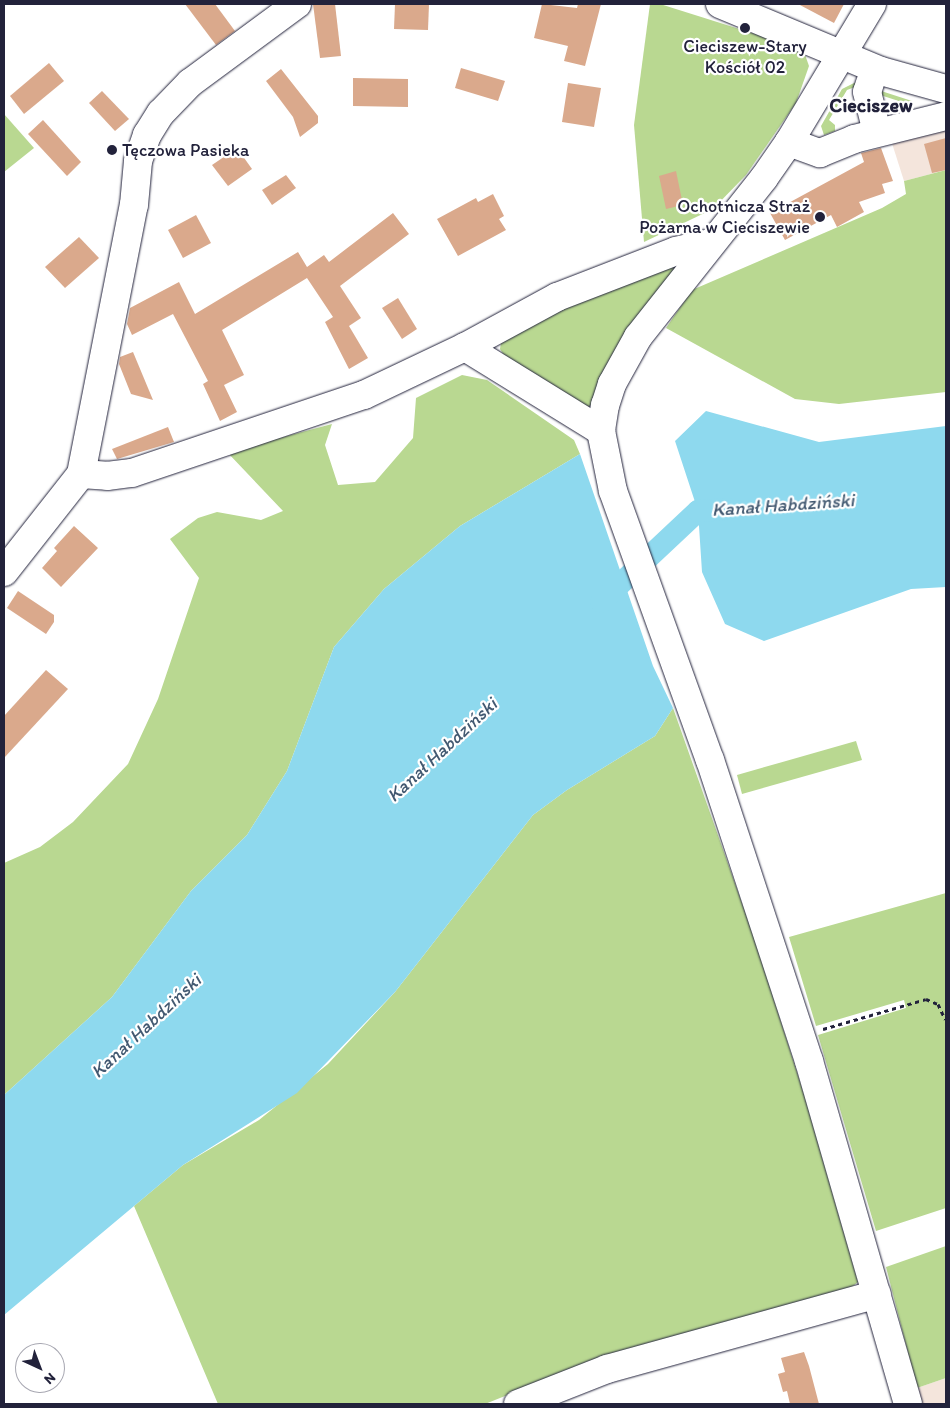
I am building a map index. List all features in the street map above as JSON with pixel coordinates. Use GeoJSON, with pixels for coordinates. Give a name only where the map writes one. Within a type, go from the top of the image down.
{"type":"FeatureCollection","features":[{"type":"Feature","properties":{"kind":"street"},"geometry":{"type":"LineString","coordinates":[[4,572],[81,474],[134,205],[138,161],[147,135],[161,113],[190,83],[297,4]]}},
{"type":"Feature","properties":{"kind":"street"},"geometry":{"type":"LineString","coordinates":[[720,4],[903,79],[946,89]]}},
{"type":"Feature","properties":{"kind":"street"},"geometry":{"type":"LineString","coordinates":[[872,4],[840,54],[789,142],[638,337],[624,360],[605,405],[601,431],[613,491],[679,673],[801,1036],[908,1404]]}},
{"type":"Feature","properties":{"kind":"street"},"geometry":{"type":"LineString","coordinates":[[870,83],[867,92],[877,132]]}},
{"type":"Feature","properties":{"kind":"street"},"geometry":{"type":"LineString","coordinates":[[789,142],[820,153],[877,132],[946,116]]}},
{"type":"Feature","properties":{"kind":"street"},"geometry":{"type":"LineString","coordinates":[[81,474],[107,476],[132,473],[364,395],[465,347],[557,297],[676,251],[712,243]]}},
{"type":"Feature","properties":{"kind":"street"},"geometry":{"type":"LineString","coordinates":[[465,347],[601,431]]}},
{"type":"Feature","properties":{"kind":"street"},"geometry":{"type":"LineString","coordinates":[[518,1404],[607,1369],[877,1294]]}},
{"type":"Feature","properties":{"kind":"path"},"geometry":{"type":"LineString","coordinates":[[801,1036],[926,999],[938,1004],[945,1019]]}},
{"type":"Feature","properties":{"kind":"shaded area"},"geometry":{"type":"Polygon","coordinates":[[[946,122],[946,170],[904,181],[890,137],[946,122]]]}},
{"type":"Feature","properties":{"kind":"shaded area"},"geometry":{"type":"Polygon","coordinates":[[[946,1378],[946,1404],[922,1404],[917,1388],[946,1378]]]}},
{"type":"Feature","properties":{"kind":"green space"},"geometry":{"type":"Polygon","coordinates":[[[650,4],[660,4],[803,49],[809,66],[796,103],[746,175],[713,209],[644,242],[634,125],[650,4]]]}},
{"type":"Feature","properties":{"kind":"green space"},"geometry":{"type":"Polygon","coordinates":[[[856,82],[863,84],[847,90],[829,120],[835,125],[835,131],[824,135],[821,126],[842,89],[856,82]]]}},
{"type":"Feature","properties":{"kind":"green space"},"geometry":{"type":"Polygon","coordinates":[[[875,89],[912,101],[911,105],[874,93],[875,89]]]}},
{"type":"Feature","properties":{"kind":"green space"},"geometry":{"type":"Polygon","coordinates":[[[4,114],[34,148],[4,172],[4,114]]]}},
{"type":"Feature","properties":{"kind":"green space"},"geometry":{"type":"Polygon","coordinates":[[[946,170],[946,392],[839,404],[795,399],[666,328],[692,290],[882,208],[906,194],[904,181],[946,170]]]}},
{"type":"Feature","properties":{"kind":"green space"},"geometry":{"type":"Polygon","coordinates":[[[681,263],[593,404],[587,408],[507,360],[500,349],[502,337],[514,328],[681,263]]]}},
{"type":"Feature","properties":{"kind":"green space"},"geometry":{"type":"Polygon","coordinates":[[[462,375],[487,380],[574,440],[580,454],[460,526],[384,589],[334,647],[287,771],[247,835],[191,891],[112,997],[4,1095],[4,863],[40,847],[73,822],[128,764],[158,699],[199,578],[170,539],[198,518],[217,512],[261,520],[283,511],[227,452],[332,424],[325,445],[338,485],[375,482],[413,438],[416,398],[462,375]]]}},
{"type":"Feature","properties":{"kind":"green space"},"geometry":{"type":"Polygon","coordinates":[[[673,708],[754,937],[803,1091],[858,1282],[839,1297],[557,1375],[485,1404],[218,1404],[134,1206],[183,1165],[259,1120],[328,1064],[395,992],[533,815],[567,790],[655,736],[673,708]]]}},
{"type":"Feature","properties":{"kind":"green space"},"geometry":{"type":"Polygon","coordinates":[[[856,741],[862,760],[742,794],[737,775],[856,741]]]}},
{"type":"Feature","properties":{"kind":"green space"},"geometry":{"type":"Polygon","coordinates":[[[946,893],[946,1208],[876,1231],[818,1035],[906,1008],[904,1000],[816,1026],[789,937],[946,893]]]}},
{"type":"Feature","properties":{"kind":"green space"},"geometry":{"type":"Polygon","coordinates":[[[946,1246],[946,1378],[917,1388],[886,1267],[946,1246]]]}},
{"type":"Feature","properties":{"kind":"water"},"geometry":{"type":"Polygon","coordinates":[[[706,411],[819,442],[946,426],[946,587],[911,589],[764,641],[725,624],[702,572],[698,511],[675,441],[706,411]]]}},
{"type":"Feature","properties":{"kind":"water"},"geometry":{"type":"Polygon","coordinates":[[[580,454],[653,666],[673,708],[655,736],[567,790],[533,815],[395,992],[297,1093],[183,1165],[4,1315],[4,1095],[112,997],[191,891],[247,835],[287,771],[334,647],[384,589],[460,526],[580,454]]]}},
{"type":"Feature","properties":{"kind":"building"},"geometry":{"type":"Polygon","coordinates":[[[185,4],[215,4],[235,31],[216,45],[185,4]]]}},
{"type":"Feature","properties":{"kind":"building"},"geometry":{"type":"Polygon","coordinates":[[[313,4],[335,4],[341,56],[320,58],[313,4]]]}},
{"type":"Feature","properties":{"kind":"building"},"geometry":{"type":"Polygon","coordinates":[[[395,4],[429,4],[428,30],[394,29],[395,4]]]}},
{"type":"Feature","properties":{"kind":"building"},"geometry":{"type":"Polygon","coordinates":[[[542,4],[577,8],[578,4],[601,4],[585,66],[564,61],[568,46],[534,38],[542,4]]]}},
{"type":"Feature","properties":{"kind":"building"},"geometry":{"type":"Polygon","coordinates":[[[798,4],[844,4],[834,23],[798,4]]]}},
{"type":"Feature","properties":{"kind":"building"},"geometry":{"type":"Polygon","coordinates":[[[49,63],[64,81],[24,114],[10,96],[49,63]]]}},
{"type":"Feature","properties":{"kind":"building"},"geometry":{"type":"Polygon","coordinates":[[[461,68],[505,81],[498,101],[455,88],[461,68]]]}},
{"type":"Feature","properties":{"kind":"building"},"geometry":{"type":"Polygon","coordinates":[[[281,69],[318,116],[318,123],[300,137],[293,117],[266,81],[281,69]]]}},
{"type":"Feature","properties":{"kind":"building"},"geometry":{"type":"Polygon","coordinates":[[[353,78],[408,79],[408,107],[353,106],[353,78]]]}},
{"type":"Feature","properties":{"kind":"building"},"geometry":{"type":"Polygon","coordinates":[[[568,83],[601,88],[594,127],[562,122],[568,83]]]}},
{"type":"Feature","properties":{"kind":"building"},"geometry":{"type":"Polygon","coordinates":[[[102,91],[129,119],[115,131],[89,103],[102,91]]]}},
{"type":"Feature","properties":{"kind":"building"},"geometry":{"type":"Polygon","coordinates":[[[43,120],[81,162],[67,176],[28,134],[43,120]]]}},
{"type":"Feature","properties":{"kind":"building"},"geometry":{"type":"Polygon","coordinates":[[[946,138],[946,170],[932,173],[924,144],[946,138]]]}},
{"type":"Feature","properties":{"kind":"building"},"geometry":{"type":"Polygon","coordinates":[[[237,148],[252,169],[228,186],[212,165],[237,148]]]}},
{"type":"Feature","properties":{"kind":"building"},"geometry":{"type":"Polygon","coordinates":[[[881,148],[893,181],[882,184],[885,193],[859,202],[864,212],[837,227],[831,215],[785,240],[770,213],[864,162],[861,153],[881,148]]]}},
{"type":"Feature","properties":{"kind":"building"},"geometry":{"type":"Polygon","coordinates":[[[676,171],[683,205],[666,209],[659,176],[676,171]]]}},
{"type":"Feature","properties":{"kind":"building"},"geometry":{"type":"Polygon","coordinates":[[[286,175],[296,188],[272,205],[262,190],[286,175]]]}},
{"type":"Feature","properties":{"kind":"building"},"geometry":{"type":"Polygon","coordinates":[[[493,194],[504,216],[499,219],[506,230],[458,256],[437,219],[476,198],[478,202],[493,194]]]}},
{"type":"Feature","properties":{"kind":"building"},"geometry":{"type":"Polygon","coordinates":[[[393,213],[409,234],[340,286],[361,318],[349,326],[368,358],[349,369],[325,322],[333,317],[307,278],[222,330],[244,375],[224,385],[237,412],[220,421],[203,384],[208,381],[173,314],[132,335],[127,324],[130,308],[179,282],[195,314],[298,252],[307,267],[324,255],[329,262],[393,213]]]}},
{"type":"Feature","properties":{"kind":"building"},"geometry":{"type":"Polygon","coordinates":[[[196,215],[211,243],[183,258],[168,230],[196,215]]]}},
{"type":"Feature","properties":{"kind":"building"},"geometry":{"type":"Polygon","coordinates":[[[79,237],[99,258],[65,288],[45,267],[79,237]]]}},
{"type":"Feature","properties":{"kind":"building"},"geometry":{"type":"Polygon","coordinates":[[[398,298],[417,329],[402,339],[382,308],[398,298]]]}},
{"type":"Feature","properties":{"kind":"building"},"geometry":{"type":"Polygon","coordinates":[[[133,352],[153,400],[131,394],[119,364],[120,357],[133,352]]]}},
{"type":"Feature","properties":{"kind":"building"},"geometry":{"type":"Polygon","coordinates":[[[168,427],[174,442],[117,459],[112,449],[168,427]]]}},
{"type":"Feature","properties":{"kind":"building"},"geometry":{"type":"Polygon","coordinates":[[[74,526],[98,548],[61,587],[42,568],[57,551],[54,548],[74,526]]]}},
{"type":"Feature","properties":{"kind":"building"},"geometry":{"type":"Polygon","coordinates":[[[18,591],[54,615],[54,622],[46,634],[7,608],[18,591]]]}},
{"type":"Feature","properties":{"kind":"building"},"geometry":{"type":"Polygon","coordinates":[[[46,670],[68,689],[4,758],[4,716],[46,670]]]}},
{"type":"Feature","properties":{"kind":"building"},"geometry":{"type":"Polygon","coordinates":[[[804,1352],[819,1404],[790,1404],[787,1391],[783,1392],[778,1374],[785,1372],[781,1358],[804,1352]]]}},
{"type":"Feature","properties":{"kind":"waterway","name":"Kanał Habdziński"},"geometry":{"type":"LineString","coordinates":[[601,602],[698,511],[728,509]]}},
{"type":"Feature","properties":{"kind":"place","name":"Cieciszew-Stary Kościół 02"},"geometry":{"type":"Point","coordinates":[745,28]}},
{"type":"Feature","properties":{"kind":"place","name":"Tęczowa Pasieka"},"geometry":{"type":"Point","coordinates":[112,150]}},
{"type":"Feature","properties":{"kind":"place","name":"Ochotnicza Straż Pożarna w Cieciszewie"},"geometry":{"type":"Point","coordinates":[820,217]}},
{"type":"Feature","properties":{"kind":"district","name":"Cieciszew"},"geometry":{"type":"Point","coordinates":[871,105]}}]}
